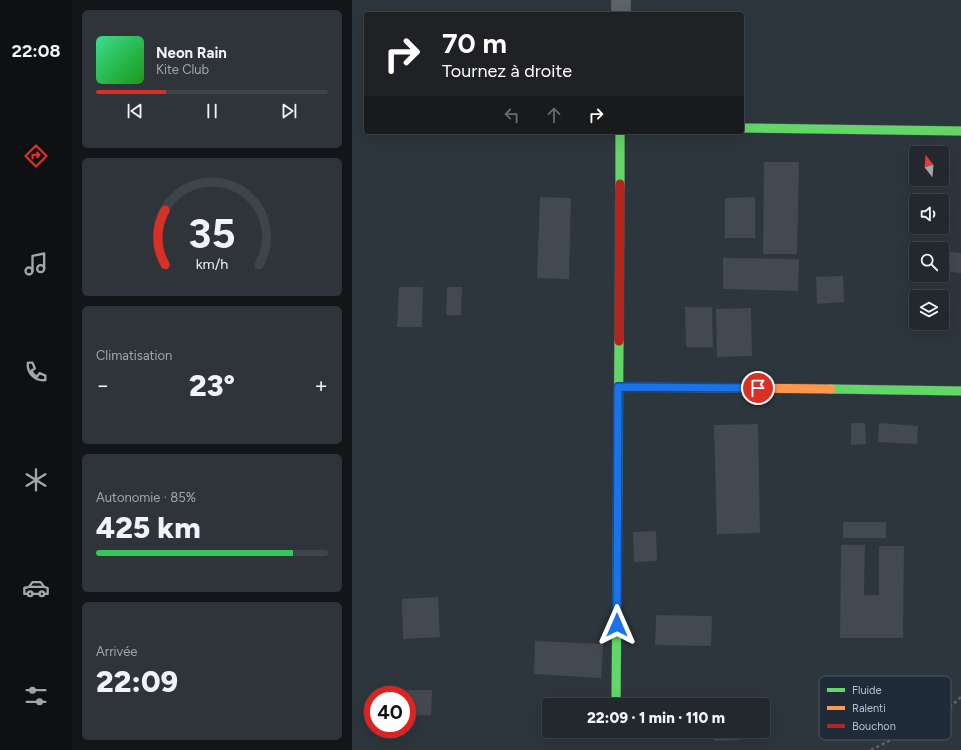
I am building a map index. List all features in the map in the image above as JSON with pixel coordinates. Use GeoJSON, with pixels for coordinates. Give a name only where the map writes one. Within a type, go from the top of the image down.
{"type":"FeatureCollection","features":[{"type":"Feature","properties":{"kind":"street"},"geometry":{"type":"LineString","coordinates":[[621,0],[621,12]]}},
{"type":"Feature","properties":{"kind":"street"},"geometry":{"type":"LineString","coordinates":[[744,128],[961,131]]}},
{"type":"Feature","properties":{"kind":"street"},"geometry":{"type":"LineString","coordinates":[[616,698],[620,134]]}},
{"type":"Feature","properties":{"kind":"street"},"geometry":{"type":"LineString","coordinates":[[618,387],[961,391]]}},
{"type":"Feature","properties":{"kind":"path"},"geometry":{"type":"LineString","coordinates":[[951,706],[961,697]]}},
{"type":"Feature","properties":{"kind":"path"},"geometry":{"type":"LineString","coordinates":[[871,750],[891,740]]}},
{"type":"Feature","properties":{"kind":"building"},"geometry":{"type":"Polygon","coordinates":[[[764,162],[799,162],[797,254],[763,254],[764,162]]]}},
{"type":"Feature","properties":{"kind":"building"},"geometry":{"type":"Polygon","coordinates":[[[540,197],[571,198],[569,279],[537,278],[540,197]]]}},
{"type":"Feature","properties":{"kind":"building"},"geometry":{"type":"Polygon","coordinates":[[[755,197],[755,238],[725,238],[725,198],[755,197]]]}},
{"type":"Feature","properties":{"kind":"building"},"geometry":{"type":"Polygon","coordinates":[[[949,252],[961,253],[961,273],[949,272],[949,252]]]}},
{"type":"Feature","properties":{"kind":"building"},"geometry":{"type":"Polygon","coordinates":[[[723,258],[799,259],[798,291],[723,289],[723,258]]]}},
{"type":"Feature","properties":{"kind":"building"},"geometry":{"type":"Polygon","coordinates":[[[843,276],[844,302],[817,304],[816,277],[843,276]]]}},
{"type":"Feature","properties":{"kind":"building"},"geometry":{"type":"Polygon","coordinates":[[[399,287],[423,287],[422,327],[397,327],[399,287]]]}},
{"type":"Feature","properties":{"kind":"building"},"geometry":{"type":"Polygon","coordinates":[[[447,287],[462,287],[461,315],[446,315],[447,287]]]}},
{"type":"Feature","properties":{"kind":"building"},"geometry":{"type":"Polygon","coordinates":[[[685,307],[712,307],[713,347],[686,347],[685,307]]]}},
{"type":"Feature","properties":{"kind":"building"},"geometry":{"type":"Polygon","coordinates":[[[751,308],[752,356],[717,357],[716,309],[751,308]]]}},
{"type":"Feature","properties":{"kind":"building"},"geometry":{"type":"Polygon","coordinates":[[[851,423],[865,423],[866,444],[851,445],[851,423]]]}},
{"type":"Feature","properties":{"kind":"building"},"geometry":{"type":"Polygon","coordinates":[[[879,423],[918,426],[917,444],[878,442],[879,423]]]}},
{"type":"Feature","properties":{"kind":"building"},"geometry":{"type":"Polygon","coordinates":[[[758,424],[760,533],[717,534],[714,425],[758,424]]]}},
{"type":"Feature","properties":{"kind":"building"},"geometry":{"type":"Polygon","coordinates":[[[843,522],[886,522],[886,538],[843,538],[843,522]]]}},
{"type":"Feature","properties":{"kind":"building"},"geometry":{"type":"Polygon","coordinates":[[[656,531],[657,561],[634,562],[633,532],[656,531]]]}},
{"type":"Feature","properties":{"kind":"building"},"geometry":{"type":"Polygon","coordinates":[[[841,545],[865,545],[864,595],[879,595],[879,546],[904,546],[903,638],[840,638],[841,545]]]}},
{"type":"Feature","properties":{"kind":"building"},"geometry":{"type":"Polygon","coordinates":[[[438,597],[440,637],[403,639],[402,599],[438,597]]]}},
{"type":"Feature","properties":{"kind":"building"},"geometry":{"type":"Polygon","coordinates":[[[656,615],[712,616],[711,646],[655,645],[656,615]]]}},
{"type":"Feature","properties":{"kind":"building"},"geometry":{"type":"Polygon","coordinates":[[[535,641],[603,644],[601,678],[534,674],[535,641]]]}},
{"type":"Feature","properties":{"kind":"building"},"geometry":{"type":"Polygon","coordinates":[[[416,690],[432,690],[431,715],[416,715],[416,690]]]}},
{"type":"Feature","properties":{"kind":"building"},"geometry":{"type":"Polygon","coordinates":[[[714,738],[741,738],[741,740],[714,741],[714,738]]]}},
{"type":"Feature","properties":{"kind":"traffic: fast"},"geometry":{"type":"LineString","coordinates":[[744,128],[961,131]]}},
{"type":"Feature","properties":{"kind":"traffic: fast"},"geometry":{"type":"LineString","coordinates":[[620,134],[620,184]]}},
{"type":"Feature","properties":{"kind":"traffic: fast"},"geometry":{"type":"LineString","coordinates":[[616,698],[619,341]]}},
{"type":"Feature","properties":{"kind":"traffic: fast"},"geometry":{"type":"LineString","coordinates":[[831,389],[961,391]]}},
{"type":"Feature","properties":{"kind":"traffic: slow"},"geometry":{"type":"LineString","coordinates":[[618,387],[831,389]]}},
{"type":"Feature","properties":{"kind":"traffic: jam"},"geometry":{"type":"LineString","coordinates":[[619,341],[620,184]]}},
{"type":"Feature","properties":{"kind":"route"},"geometry":{"type":"LineString","coordinates":[[617,625],[618,387],[758,388]]}}]}
